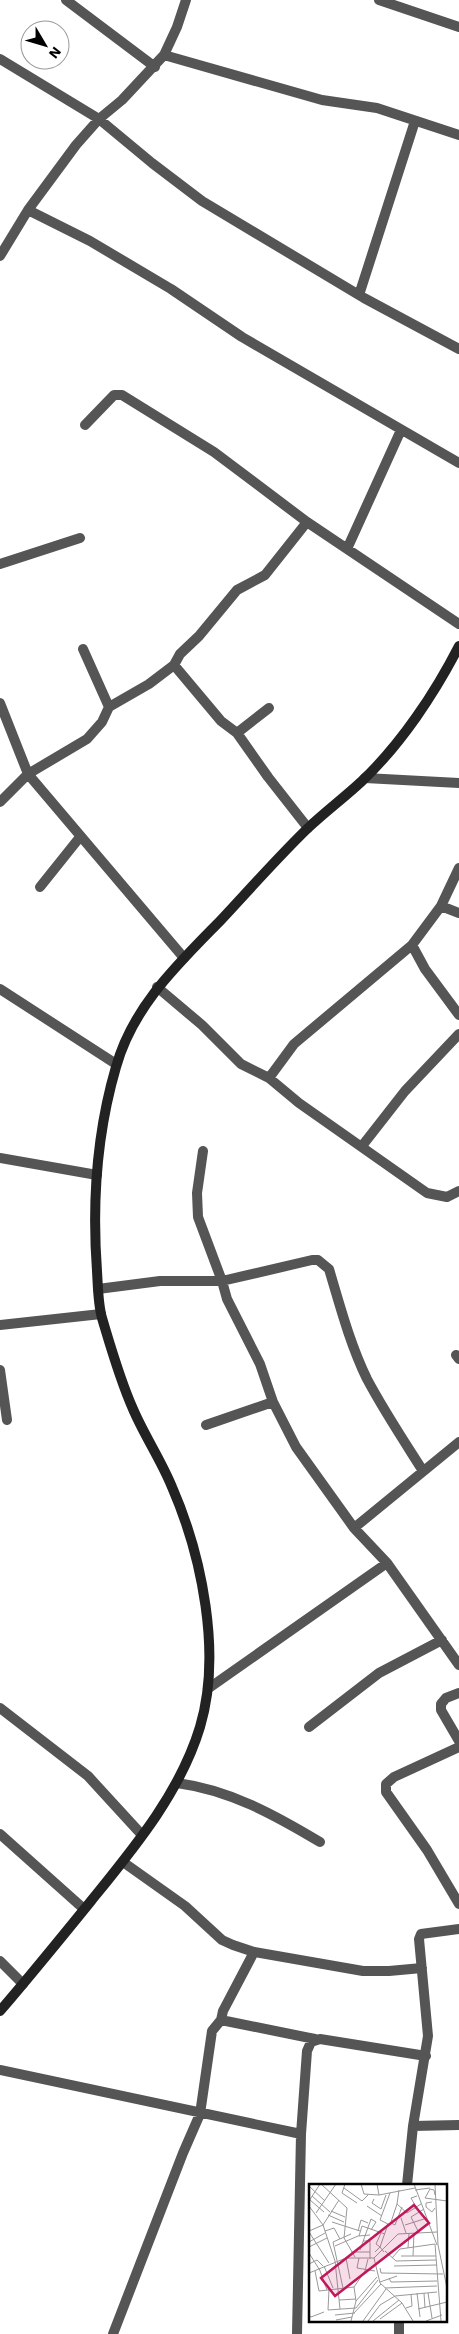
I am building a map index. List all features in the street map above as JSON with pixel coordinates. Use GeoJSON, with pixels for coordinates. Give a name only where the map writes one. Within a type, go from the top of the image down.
{"type":"FeatureCollection","features":[{"type":"Feature","properties":{"kind":"street"},"geometry":{"type":"LineString","coordinates":[[66,0],[154,67]]}},
{"type":"Feature","properties":{"kind":"street"},"geometry":{"type":"LineString","coordinates":[[0,256],[28,210],[76,145],[99,119],[122,100],[164,55],[177,27],[186,0]]}},
{"type":"Feature","properties":{"kind":"street"},"geometry":{"type":"LineString","coordinates":[[379,0],[459,27]]}},
{"type":"Feature","properties":{"kind":"street"},"geometry":{"type":"LineString","coordinates":[[164,55],[322,100],[377,108],[459,135]]}},
{"type":"Feature","properties":{"kind":"street"},"geometry":{"type":"LineString","coordinates":[[0,59],[99,119],[152,164],[202,201],[360,295],[459,349]]}},
{"type":"Feature","properties":{"kind":"street"},"geometry":{"type":"LineString","coordinates":[[360,295],[415,120]]}},
{"type":"Feature","properties":{"kind":"street"},"geometry":{"type":"LineString","coordinates":[[28,210],[90,241],[171,289],[242,337],[459,463]]}},
{"type":"Feature","properties":{"kind":"street"},"geometry":{"type":"LineString","coordinates":[[85,425],[114,395],[122,395],[214,452],[306,522],[459,624]]}},
{"type":"Feature","properties":{"kind":"street"},"geometry":{"type":"LineString","coordinates":[[347,549],[401,430]]}},
{"type":"Feature","properties":{"kind":"street"},"geometry":{"type":"LineString","coordinates":[[0,802],[28,774],[87,739],[102,722],[109,707],[150,684],[174,665],[180,654],[199,636],[237,590],[265,575],[306,522]]}},
{"type":"Feature","properties":{"kind":"street"},"geometry":{"type":"LineString","coordinates":[[0,564],[80,538]]}},
{"type":"Feature","properties":{"kind":"street"},"geometry":{"type":"LineString","coordinates":[[0,2011],[123,1862],[177,1783],[200,1728],[209,1688],[209,1642],[205,1608],[193,1545],[172,1485],[133,1408],[101,1314],[95,1246],[97,1175],[105,1111],[116,1064],[126,1038],[157,987],[308,828],[365,778],[410,724],[436,688],[459,646]]}},
{"type":"Feature","properties":{"kind":"street"},"geometry":{"type":"LineString","coordinates":[[83,650],[109,707]]}},
{"type":"Feature","properties":{"kind":"street"},"geometry":{"type":"LineString","coordinates":[[174,665],[221,720],[237,733],[268,777],[308,828]]}},
{"type":"Feature","properties":{"kind":"street"},"geometry":{"type":"LineString","coordinates":[[0,703],[28,774],[184,958]]}},
{"type":"Feature","properties":{"kind":"street"},"geometry":{"type":"LineString","coordinates":[[237,733],[269,708]]}},
{"type":"Feature","properties":{"kind":"street"},"geometry":{"type":"LineString","coordinates":[[365,778],[459,782]]}},
{"type":"Feature","properties":{"kind":"street"},"geometry":{"type":"LineString","coordinates":[[40,887],[80,837]]}},
{"type":"Feature","properties":{"kind":"street"},"geometry":{"type":"LineString","coordinates":[[269,1078],[294,1044],[412,945],[441,906],[459,868]]}},
{"type":"Feature","properties":{"kind":"street"},"geometry":{"type":"LineString","coordinates":[[441,906],[459,913]]}},
{"type":"Feature","properties":{"kind":"street"},"geometry":{"type":"LineString","coordinates":[[412,945],[425,969],[459,1015]]}},
{"type":"Feature","properties":{"kind":"street"},"geometry":{"type":"LineString","coordinates":[[157,987],[202,1025],[241,1064],[269,1078],[299,1103],[427,1193],[447,1197],[459,1191]]}},
{"type":"Feature","properties":{"kind":"street"},"geometry":{"type":"LineString","coordinates":[[0,989],[116,1064]]}},
{"type":"Feature","properties":{"kind":"street"},"geometry":{"type":"LineString","coordinates":[[362,1146],[405,1091],[459,1034]]}},
{"type":"Feature","properties":{"kind":"street"},"geometry":{"type":"LineString","coordinates":[[203,1151],[197,1193],[198,1217],[227,1299],[260,1364],[272,1402],[296,1447],[354,1528],[387,1563],[459,1665]]}},
{"type":"Feature","properties":{"kind":"street"},"geometry":{"type":"LineString","coordinates":[[0,1158],[97,1175]]}},
{"type":"Feature","properties":{"kind":"street"},"geometry":{"type":"LineString","coordinates":[[98,1289],[160,1281],[222,1281],[312,1260],[324,1264],[329,1270],[345,1325],[366,1377],[386,1415],[423,1471]]}},
{"type":"Feature","properties":{"kind":"street"},"geometry":{"type":"LineString","coordinates":[[0,1325],[101,1314]]}},
{"type":"Feature","properties":{"kind":"street"},"geometry":{"type":"LineString","coordinates":[[0,1370],[7,1420]]}},
{"type":"Feature","properties":{"kind":"street"},"geometry":{"type":"LineString","coordinates":[[206,1425],[272,1402]]}},
{"type":"Feature","properties":{"kind":"street"},"geometry":{"type":"LineString","coordinates":[[354,1528],[459,1442]]}},
{"type":"Feature","properties":{"kind":"street"},"geometry":{"type":"LineString","coordinates":[[209,1688],[387,1563]]}},
{"type":"Feature","properties":{"kind":"street"},"geometry":{"type":"LineString","coordinates":[[310,1727],[380,1673],[442,1640]]}},
{"type":"Feature","properties":{"kind":"street"},"geometry":{"type":"LineString","coordinates":[[459,1693],[446,1698],[440,1704],[441,1710],[459,1742]]}},
{"type":"Feature","properties":{"kind":"street"},"geometry":{"type":"LineString","coordinates":[[0,1708],[88,1776],[142,1835]]}},
{"type":"Feature","properties":{"kind":"street"},"geometry":{"type":"LineString","coordinates":[[459,1747],[394,1777],[386,1784],[386,1792],[427,1850],[459,1904]]}},
{"type":"Feature","properties":{"kind":"street"},"geometry":{"type":"LineString","coordinates":[[177,1783],[204,1787],[251,1804],[288,1822],[320,1842]]}},
{"type":"Feature","properties":{"kind":"street"},"geometry":{"type":"LineString","coordinates":[[0,1834],[84,1909]]}},
{"type":"Feature","properties":{"kind":"street"},"geometry":{"type":"LineString","coordinates":[[123,1862],[185,1906],[222,1940],[254,1952],[363,1971],[422,1968]]}},
{"type":"Feature","properties":{"kind":"street"},"geometry":{"type":"LineString","coordinates":[[407,2184],[412,2126],[426,2056],[428,2023],[420,1934],[459,1929]]}},
{"type":"Feature","properties":{"kind":"street"},"geometry":{"type":"LineString","coordinates":[[113,2334],[200,2114],[212,2031],[220,2020],[222,2012],[254,1952]]}},
{"type":"Feature","properties":{"kind":"street"},"geometry":{"type":"LineString","coordinates":[[0,1960],[23,1984]]}},
{"type":"Feature","properties":{"kind":"street"},"geometry":{"type":"LineString","coordinates":[[220,2020],[315,2039],[426,2056]]}},
{"type":"Feature","properties":{"kind":"street"},"geometry":{"type":"LineString","coordinates":[[297,2334],[301,2134],[307,2051],[311,2042],[315,2039]]}},
{"type":"Feature","properties":{"kind":"street"},"geometry":{"type":"LineString","coordinates":[[0,2070],[301,2134]]}},
{"type":"Feature","properties":{"kind":"street"},"geometry":{"type":"LineString","coordinates":[[412,2126],[459,2125]]}}]}
